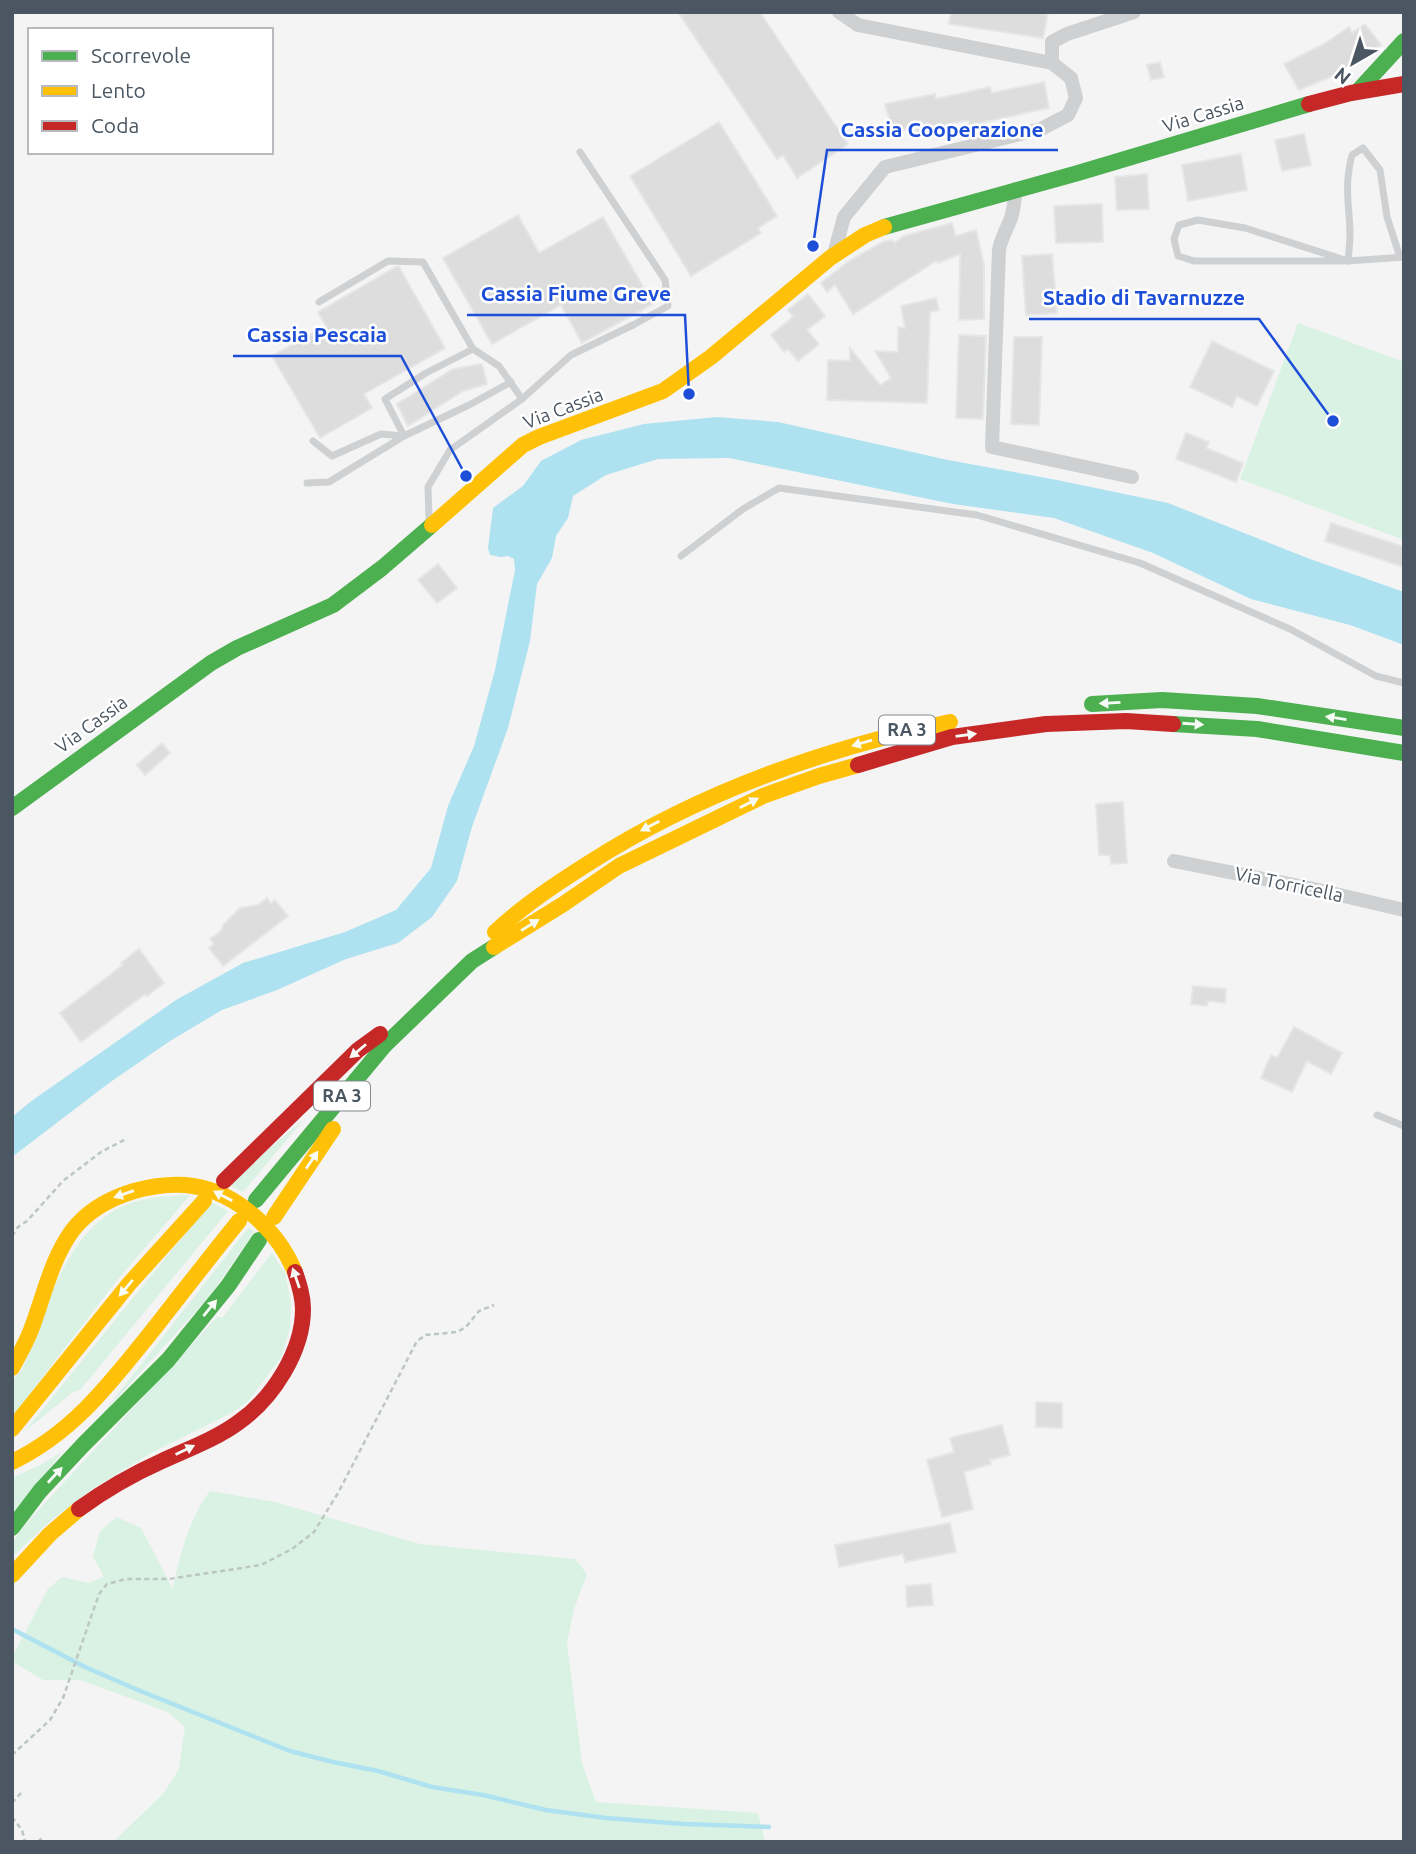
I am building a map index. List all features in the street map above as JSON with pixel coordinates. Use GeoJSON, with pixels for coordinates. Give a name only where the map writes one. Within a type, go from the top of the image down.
{"type":"FeatureCollection","features":[{"type":"Feature","properties":{"kind":"main road"},"geometry":{"type":"LineString","coordinates":[[1401,84],[1394,72],[1398,53],[1404,42]]}},
{"type":"Feature","properties":{"kind":"main road"},"geometry":{"type":"LineString","coordinates":[[1358,91],[1404,42]]}},
{"type":"Feature","properties":{"kind":"main road","name":"Via Cassia"},"geometry":{"type":"LineString","coordinates":[[12,808],[211,663],[237,648],[333,605],[382,568],[523,445],[663,391],[680,380],[834,254],[865,234],[1317,101],[1401,84]]}},
{"type":"Feature","properties":{"kind":"main road"},"geometry":{"type":"LineString","coordinates":[[1072,705],[1162,700],[1257,706],[1404,728]]}},
{"type":"Feature","properties":{"kind":"main road","name":"RA 3"},"geometry":{"type":"LineString","coordinates":[[472,961],[482,946],[509,919],[542,892],[638,832],[694,804],[810,759],[907,730],[967,718]]}},
{"type":"Feature","properties":{"kind":"main road","name":"RA 3"},"geometry":{"type":"LineString","coordinates":[[256,1200],[385,1045],[472,961],[619,866],[763,796],[819,776],[952,737],[1046,724],[1126,721],[1257,729],[1404,752]]}},
{"type":"Feature","properties":{"kind":"main road"},"geometry":{"type":"LineString","coordinates":[[223,1181],[358,1050],[433,996]]}},
{"type":"Feature","properties":{"kind":"main road"},"geometry":{"type":"LineString","coordinates":[[274,1217],[350,1105],[433,996]]}},
{"type":"Feature","properties":{"kind":"main road"},"geometry":{"type":"LineString","coordinates":[[12,1368],[23,1352],[43,1289],[61,1250],[74,1229],[90,1213],[114,1197],[140,1189],[168,1186],[203,1187],[217,1192],[244,1208],[268,1229],[284,1250],[298,1277],[303,1306],[299,1335],[286,1366],[268,1395],[245,1418],[222,1433],[124,1480],[92,1499],[52,1532],[12,1575]]}},
{"type":"Feature","properties":{"kind":"main road"},"geometry":{"type":"LineString","coordinates":[[12,1429],[173,1232],[204,1201]]}},
{"type":"Feature","properties":{"kind":"main road"},"geometry":{"type":"LineString","coordinates":[[12,1462],[31,1455],[72,1423],[124,1366],[239,1221]]}},
{"type":"Feature","properties":{"kind":"main road"},"geometry":{"type":"LineString","coordinates":[[12,1528],[40,1491],[168,1360],[228,1286],[259,1240]]}},
{"type":"Feature","properties":{"kind":"street"},"geometry":{"type":"LineString","coordinates":[[834,254],[844,217],[885,167],[1041,129],[1068,114],[1076,98],[1071,78],[1052,63],[858,25],[839,12]]}},
{"type":"Feature","properties":{"kind":"street"},"geometry":{"type":"LineString","coordinates":[[1052,63],[1052,42],[1067,34],[1135,12]]}},
{"type":"Feature","properties":{"kind":"street"},"geometry":{"type":"LineString","coordinates":[[1015,189],[1014,205],[999,250],[992,447],[1132,477]]}},
{"type":"Feature","properties":{"kind":"street","name":"Via Torricella"},"geometry":{"type":"LineString","coordinates":[[1174,861],[1404,910]]}},
{"type":"Feature","properties":{"kind":"lane"},"geometry":{"type":"LineString","coordinates":[[1348,261],[1245,228],[1198,220],[1179,225],[1174,239],[1178,256],[1194,261],[1348,261],[1402,257],[1387,218],[1380,170],[1363,148],[1352,155],[1347,174],[1350,233],[1348,261]]}},
{"type":"Feature","properties":{"kind":"lane"},"geometry":{"type":"LineString","coordinates":[[429,527],[428,487],[450,450],[522,399],[570,355],[668,306],[665,280],[580,152]]}},
{"type":"Feature","properties":{"kind":"lane"},"geometry":{"type":"LineString","coordinates":[[319,302],[388,261],[423,262],[473,349],[499,366],[522,399]]}},
{"type":"Feature","properties":{"kind":"lane"},"geometry":{"type":"LineString","coordinates":[[404,436],[385,398],[473,349]]}},
{"type":"Feature","properties":{"kind":"lane"},"geometry":{"type":"LineString","coordinates":[[307,483],[330,482],[404,436],[511,382]]}},
{"type":"Feature","properties":{"kind":"lane"},"geometry":{"type":"LineString","coordinates":[[313,442],[332,456],[381,434],[404,436]]}},
{"type":"Feature","properties":{"kind":"lane"},"geometry":{"type":"LineString","coordinates":[[681,556],[743,509],[779,488],[977,515],[1140,563],[1290,629],[1376,676],[1404,682]]}},
{"type":"Feature","properties":{"kind":"lane"},"geometry":{"type":"LineString","coordinates":[[1377,1115],[1404,1126]]}},
{"type":"Feature","properties":{"kind":"path"},"geometry":{"type":"LineString","coordinates":[[12,1237],[18,1227],[27,1222],[63,1181],[101,1152],[127,1139]]}},
{"type":"Feature","properties":{"kind":"path"},"geometry":{"type":"LineString","coordinates":[[12,1755],[50,1720],[63,1698],[99,1594],[107,1584],[126,1579],[169,1579],[261,1565],[292,1549],[314,1532],[338,1493],[417,1341],[426,1335],[457,1332],[466,1327],[480,1311],[494,1305]]}},
{"type":"Feature","properties":{"kind":"path"},"geometry":{"type":"LineString","coordinates":[[12,1803],[21,1793]]}},
{"type":"Feature","properties":{"kind":"path"},"geometry":{"type":"LineString","coordinates":[[12,1817],[22,1830],[25,1842]]}},
{"type":"Feature","properties":{"kind":"path"},"geometry":{"type":"LineString","coordinates":[[38,1842],[43,1837]]}},
{"type":"Feature","properties":{"kind":"green space"},"geometry":{"type":"Polygon","coordinates":[[[1298,323],[1404,362],[1404,540],[1240,479],[1298,323]]]}},
{"type":"Feature","properties":{"kind":"green space"},"geometry":{"type":"Polygon","coordinates":[[[304,1119],[243,1192],[228,1184],[304,1119]]]}},
{"type":"Feature","properties":{"kind":"green space"},"geometry":{"type":"Polygon","coordinates":[[[190,1195],[114,1284],[12,1417],[12,1381],[22,1370],[61,1273],[90,1230],[109,1214],[131,1203],[190,1195]]]}},
{"type":"Feature","properties":{"kind":"green space"},"geometry":{"type":"Polygon","coordinates":[[[211,1202],[228,1211],[80,1390],[73,1392],[25,1431],[211,1202]]]}},
{"type":"Feature","properties":{"kind":"green space"},"geometry":{"type":"Polygon","coordinates":[[[249,1227],[254,1232],[208,1298],[99,1418],[249,1227]]]}},
{"type":"Feature","properties":{"kind":"green space"},"geometry":{"type":"Polygon","coordinates":[[[272,1253],[285,1273],[291,1303],[290,1328],[281,1358],[249,1400],[233,1412],[153,1452],[95,1487],[49,1522],[12,1557],[12,1542],[31,1518],[218,1316],[222,1318],[272,1253]]]}},
{"type":"Feature","properties":{"kind":"green space"},"geometry":{"type":"Polygon","coordinates":[[[62,1452],[12,1517],[12,1478],[62,1452]]]}},
{"type":"Feature","properties":{"kind":"green space"},"geometry":{"type":"Polygon","coordinates":[[[210,1491],[275,1502],[420,1544],[575,1559],[587,1574],[574,1609],[567,1643],[582,1763],[596,1802],[758,1813],[765,1842],[113,1842],[163,1794],[179,1769],[185,1727],[168,1712],[80,1680],[43,1680],[12,1661],[12,1657],[48,1589],[62,1577],[88,1583],[104,1577],[93,1556],[100,1531],[117,1517],[141,1528],[173,1589],[191,1525],[210,1491]]]}},
{"type":"Feature","properties":{"kind":"water"},"geometry":{"type":"Polygon","coordinates":[[[717,417],[778,422],[948,460],[1168,503],[1310,559],[1404,592],[1404,645],[1350,625],[1251,599],[1153,553],[1054,518],[953,504],[729,458],[658,459],[606,475],[573,496],[568,518],[556,536],[552,558],[537,584],[530,641],[508,728],[472,827],[457,881],[432,917],[398,943],[346,959],[277,990],[222,1010],[170,1041],[109,1083],[12,1157],[12,1117],[176,1000],[243,963],[345,932],[396,910],[431,868],[448,806],[474,746],[495,670],[515,570],[514,559],[490,555],[488,548],[493,508],[523,486],[541,461],[581,440],[644,424],[717,417]]]}},
{"type":"Feature","properties":{"kind":"building"},"geometry":{"type":"Polygon","coordinates":[[[678,12],[760,12],[848,144],[797,178],[783,155],[777,159],[678,12]]]}},
{"type":"Feature","properties":{"kind":"building"},"geometry":{"type":"Polygon","coordinates":[[[951,12],[1048,12],[1043,38],[949,24],[951,12]]]}},
{"type":"Feature","properties":{"kind":"building"},"geometry":{"type":"Polygon","coordinates":[[[1365,24],[1381,45],[1344,71],[1299,90],[1284,64],[1324,44],[1349,27],[1352,33],[1365,24]]]}},
{"type":"Feature","properties":{"kind":"building"},"geometry":{"type":"Polygon","coordinates":[[[1160,62],[1164,77],[1151,80],[1147,65],[1160,62]]]}},
{"type":"Feature","properties":{"kind":"building"},"geometry":{"type":"Polygon","coordinates":[[[1044,82],[1049,108],[970,125],[968,120],[917,132],[916,127],[893,132],[885,104],[935,94],[936,99],[990,87],[992,93],[1044,82]]]}},
{"type":"Feature","properties":{"kind":"building"},"geometry":{"type":"Polygon","coordinates":[[[719,122],[777,216],[758,228],[761,233],[691,276],[630,176],[719,122]]]}},
{"type":"Feature","properties":{"kind":"building"},"geometry":{"type":"Polygon","coordinates":[[[1304,134],[1311,165],[1282,171],[1275,140],[1304,134]]]}},
{"type":"Feature","properties":{"kind":"building"},"geometry":{"type":"Polygon","coordinates":[[[1241,154],[1247,190],[1188,201],[1182,165],[1241,154]]]}},
{"type":"Feature","properties":{"kind":"building"},"geometry":{"type":"Polygon","coordinates":[[[1147,174],[1149,209],[1117,210],[1115,177],[1147,174]]]}},
{"type":"Feature","properties":{"kind":"building"},"geometry":{"type":"Polygon","coordinates":[[[1102,204],[1103,242],[1056,243],[1054,206],[1102,204]]]}},
{"type":"Feature","properties":{"kind":"building"},"geometry":{"type":"Polygon","coordinates":[[[518,215],[539,253],[603,217],[653,304],[582,343],[561,305],[492,344],[443,258],[518,215]]]}},
{"type":"Feature","properties":{"kind":"building"},"geometry":{"type":"Polygon","coordinates":[[[952,223],[956,236],[976,230],[984,265],[984,319],[959,320],[960,254],[938,263],[936,261],[853,314],[835,285],[827,292],[821,283],[849,261],[883,242],[892,240],[894,243],[904,236],[952,223]]]}},
{"type":"Feature","properties":{"kind":"building"},"geometry":{"type":"Polygon","coordinates":[[[1052,254],[1057,313],[1026,315],[1022,256],[1052,254]]]}},
{"type":"Feature","properties":{"kind":"building"},"geometry":{"type":"Polygon","coordinates":[[[399,267],[445,348],[364,394],[372,408],[320,438],[272,356],[326,326],[318,312],[399,267]]]}},
{"type":"Feature","properties":{"kind":"building"},"geometry":{"type":"Polygon","coordinates":[[[808,294],[825,316],[807,330],[819,344],[798,361],[788,349],[784,352],[771,335],[793,317],[788,310],[808,294]]]}},
{"type":"Feature","properties":{"kind":"building"},"geometry":{"type":"Polygon","coordinates":[[[936,298],[939,310],[930,312],[927,403],[827,400],[828,360],[850,361],[850,348],[880,385],[891,378],[875,351],[898,352],[898,327],[905,328],[901,306],[936,298]]]}},
{"type":"Feature","properties":{"kind":"building"},"geometry":{"type":"Polygon","coordinates":[[[959,335],[986,336],[983,419],[956,418],[959,335]]]}},
{"type":"Feature","properties":{"kind":"building"},"geometry":{"type":"Polygon","coordinates":[[[1014,337],[1042,337],[1039,425],[1011,424],[1014,337]]]}},
{"type":"Feature","properties":{"kind":"building"},"geometry":{"type":"Polygon","coordinates":[[[1212,341],[1274,371],[1257,406],[1237,396],[1232,407],[1190,387],[1212,341]]]}},
{"type":"Feature","properties":{"kind":"building"},"geometry":{"type":"Polygon","coordinates":[[[482,364],[487,384],[463,391],[408,426],[397,404],[453,369],[482,364]]]}},
{"type":"Feature","properties":{"kind":"building"},"geometry":{"type":"Polygon","coordinates":[[[1186,433],[1209,442],[1206,448],[1243,463],[1236,482],[1176,459],[1186,433]]]}},
{"type":"Feature","properties":{"kind":"building"},"geometry":{"type":"Polygon","coordinates":[[[1331,523],[1404,547],[1404,567],[1325,541],[1331,523]]]}},
{"type":"Feature","properties":{"kind":"building"},"geometry":{"type":"Polygon","coordinates":[[[438,564],[457,588],[437,603],[418,580],[438,564]]]}},
{"type":"Feature","properties":{"kind":"building"},"geometry":{"type":"Polygon","coordinates":[[[162,743],[170,753],[145,775],[137,765],[162,743]]]}},
{"type":"Feature","properties":{"kind":"building"},"geometry":{"type":"Polygon","coordinates":[[[1123,802],[1127,863],[1111,864],[1110,855],[1099,855],[1096,804],[1123,802]]]}},
{"type":"Feature","properties":{"kind":"building"},"geometry":{"type":"Polygon","coordinates":[[[267,898],[271,903],[275,900],[288,916],[223,966],[209,948],[214,944],[210,939],[221,931],[223,925],[240,908],[258,905],[267,898]]]}},
{"type":"Feature","properties":{"kind":"building"},"geometry":{"type":"Polygon","coordinates":[[[139,949],[164,983],[81,1042],[60,1013],[123,965],[121,963],[139,949]]]}},
{"type":"Feature","properties":{"kind":"building"},"geometry":{"type":"Polygon","coordinates":[[[1193,986],[1226,989],[1225,1003],[1208,1001],[1207,1006],[1191,1004],[1193,986]]]}},
{"type":"Feature","properties":{"kind":"building"},"geometry":{"type":"Polygon","coordinates":[[[1294,1027],[1342,1053],[1331,1074],[1307,1061],[1292,1092],[1261,1078],[1271,1055],[1277,1058],[1294,1027]]]}},
{"type":"Feature","properties":{"kind":"building"},"geometry":{"type":"Polygon","coordinates":[[[1036,1402],[1062,1403],[1062,1428],[1036,1427],[1036,1402]]]}},
{"type":"Feature","properties":{"kind":"building"},"geometry":{"type":"Polygon","coordinates":[[[1002,1425],[1010,1455],[990,1460],[991,1464],[964,1472],[973,1509],[942,1517],[927,1460],[954,1452],[950,1438],[1002,1425]]]}},
{"type":"Feature","properties":{"kind":"building"},"geometry":{"type":"Polygon","coordinates":[[[950,1523],[956,1552],[905,1562],[903,1554],[839,1567],[835,1545],[950,1523]]]}},
{"type":"Feature","properties":{"kind":"building"},"geometry":{"type":"Polygon","coordinates":[[[931,1584],[933,1605],[907,1607],[906,1586],[931,1584]]]}},
{"type":"Feature","properties":{"kind":"waterway"},"geometry":{"type":"LineString","coordinates":[[12,1629],[85,1667],[290,1751],[378,1771],[432,1787],[483,1795],[546,1810],[684,1824],[769,1827]]}},
{"type":"Feature","properties":{"kind":"traffic: fast"},"geometry":{"type":"LineString","coordinates":[[1358,91],[1404,41]]}},
{"type":"Feature","properties":{"kind":"traffic: fast"},"geometry":{"type":"LineString","coordinates":[[884,227],[1309,104]]}},
{"type":"Feature","properties":{"kind":"traffic: fast"},"geometry":{"type":"LineString","coordinates":[[12,808],[211,663],[237,648],[333,605],[432,525]]}},
{"type":"Feature","properties":{"kind":"traffic: fast"},"geometry":{"type":"LineString","coordinates":[[1092,704],[1162,700],[1257,706],[1404,728]]}},
{"type":"Feature","properties":{"kind":"traffic: fast"},"geometry":{"type":"LineString","coordinates":[[1173,724],[1257,729],[1404,753]]}},
{"type":"Feature","properties":{"kind":"traffic: fast"},"geometry":{"type":"LineString","coordinates":[[256,1200],[385,1045],[472,961],[494,947]]}},
{"type":"Feature","properties":{"kind":"traffic: fast"},"geometry":{"type":"LineString","coordinates":[[12,1528],[40,1491],[168,1360],[228,1286],[259,1240]]}},
{"type":"Feature","properties":{"kind":"traffic: slow"},"geometry":{"type":"LineString","coordinates":[[432,525],[523,445],[663,391],[711,357],[830,258],[865,235],[884,227]]}},
{"type":"Feature","properties":{"kind":"traffic: slow"},"geometry":{"type":"LineString","coordinates":[[495,932],[552,887],[589,863],[631,838],[718,794],[855,745],[950,722]]}},
{"type":"Feature","properties":{"kind":"traffic: slow"},"geometry":{"type":"LineString","coordinates":[[494,947],[619,866],[763,796],[858,765]]}},
{"type":"Feature","properties":{"kind":"traffic: slow"},"geometry":{"type":"LineString","coordinates":[[274,1217],[333,1129]]}},
{"type":"Feature","properties":{"kind":"traffic: slow"},"geometry":{"type":"LineString","coordinates":[[12,1368],[31,1330],[53,1266],[72,1231],[92,1211],[125,1194],[163,1185],[178,1185],[210,1190],[226,1197],[241,1205],[267,1229],[288,1257],[295,1272]]}},
{"type":"Feature","properties":{"kind":"traffic: slow"},"geometry":{"type":"LineString","coordinates":[[12,1429],[129,1284],[204,1201]]}},
{"type":"Feature","properties":{"kind":"traffic: slow"},"geometry":{"type":"LineString","coordinates":[[12,1462],[53,1437],[88,1407],[239,1221]]}},
{"type":"Feature","properties":{"kind":"traffic: slow"},"geometry":{"type":"LineString","coordinates":[[12,1575],[50,1534],[79,1509]]}},
{"type":"Feature","properties":{"kind":"traffic: jam"},"geometry":{"type":"LineString","coordinates":[[1309,104],[1351,93],[1404,84]]}},
{"type":"Feature","properties":{"kind":"traffic: jam"},"geometry":{"type":"LineString","coordinates":[[858,765],[952,737],[1046,724],[1126,721],[1173,724]]}},
{"type":"Feature","properties":{"kind":"traffic: jam"},"geometry":{"type":"LineString","coordinates":[[224,1181],[358,1050],[380,1034]]}},
{"type":"Feature","properties":{"kind":"traffic: jam"},"geometry":{"type":"LineString","coordinates":[[79,1509],[130,1477],[221,1434],[252,1412],[263,1400],[284,1372],[298,1341],[303,1304],[295,1272]]}},
{"type":"Feature","properties":{"kind":"place","name":"Cassia Cooperazione"},"geometry":{"type":"Point","coordinates":[813,246]}},
{"type":"Feature","properties":{"kind":"place","name":"Cassia Fiume Greve"},"geometry":{"type":"Point","coordinates":[689,394]}},
{"type":"Feature","properties":{"kind":"place","name":"Stadio di Tavarnuzze"},"geometry":{"type":"Point","coordinates":[1333,421]}},
{"type":"Feature","properties":{"kind":"place","name":"Cassia Pescaia"},"geometry":{"type":"Point","coordinates":[466,476]}}]}
